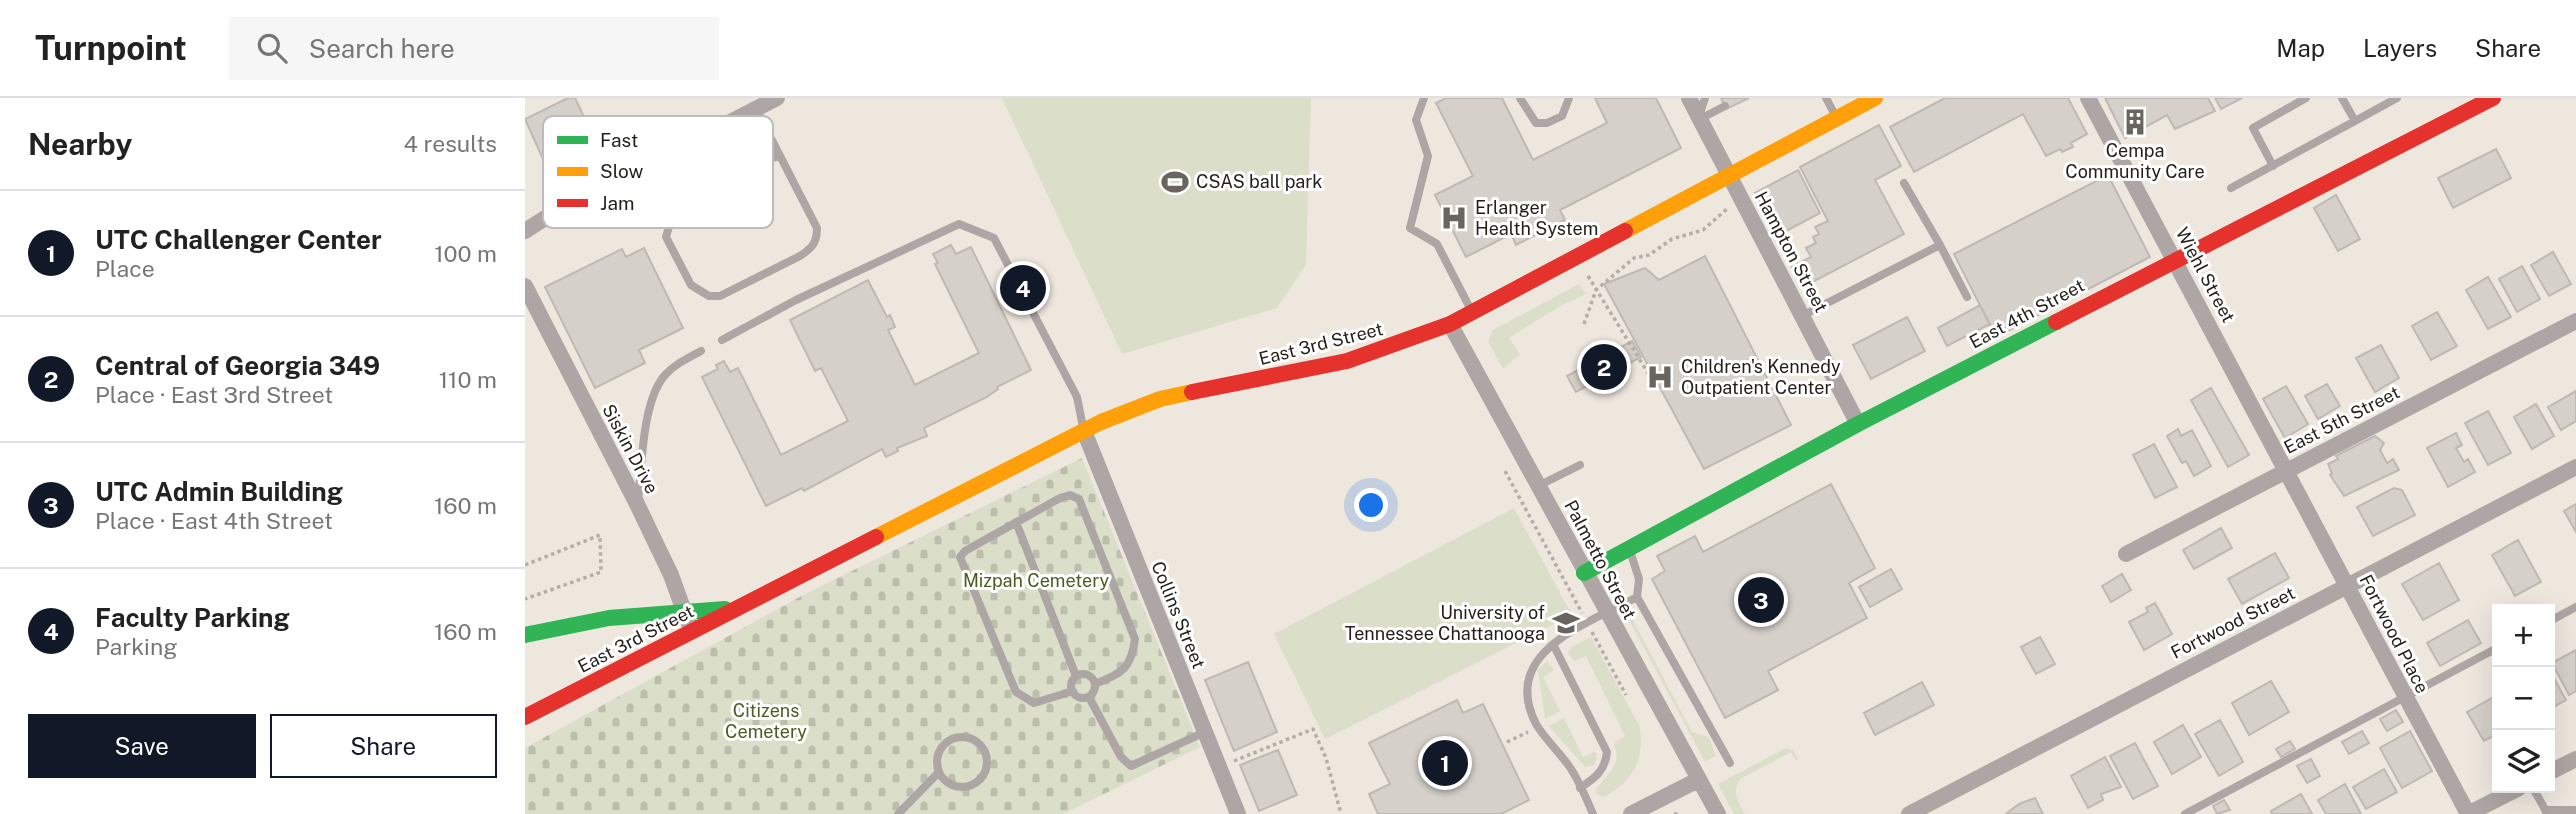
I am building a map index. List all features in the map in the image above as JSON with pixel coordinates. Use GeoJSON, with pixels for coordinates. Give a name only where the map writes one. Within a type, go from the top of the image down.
{"type":"FeatureCollection","features":[{"type":"Feature","properties":{"kind":"main road","name":"East 3rd Street"},"geometry":{"type":"LineString","coordinates":[[525,718],[1084,430],[1160,399],[1347,361],[1450,324],[1875,98]]}},
{"type":"Feature","properties":{"kind":"main road","name":"East 4th Street"},"geometry":{"type":"LineString","coordinates":[[1584,573],[1858,424],[2493,98]]}},
{"type":"Feature","properties":{"kind":"main road","name":"East 3rd Street"},"geometry":{"type":"LineString","coordinates":[[525,635],[609,618],[729,608],[764,594]]}},
{"type":"Feature","properties":{"kind":"street"},"geometry":{"type":"LineString","coordinates":[[742,116],[777,98]]}},
{"type":"Feature","properties":{"kind":"street","name":"Hampton Street"},"geometry":{"type":"LineString","coordinates":[[1689,98],[1804,315],[1858,424]]}},
{"type":"Feature","properties":{"kind":"street","name":"Wiehl Street"},"geometry":{"type":"LineString","coordinates":[[2088,98],[2176,259],[2285,471]]}},
{"type":"Feature","properties":{"kind":"street"},"geometry":{"type":"LineString","coordinates":[[525,231],[543,219]]}},
{"type":"Feature","properties":{"kind":"street","name":"Siskin Drive"},"geometry":{"type":"LineString","coordinates":[[525,286],[637,504],[687,613],[690,634]]}},
{"type":"Feature","properties":{"kind":"street","name":"East 5th Street"},"geometry":{"type":"LineString","coordinates":[[2126,554],[2576,321]]}},
{"type":"Feature","properties":{"kind":"street","name":"Palmetto Street"},"geometry":{"type":"LineString","coordinates":[[1450,324],[1718,814]]}},
{"type":"Feature","properties":{"kind":"street","name":"Collins Street"},"geometry":{"type":"LineString","coordinates":[[1084,430],[1238,814]]}},
{"type":"Feature","properties":{"kind":"street","name":"Fortwood Street"},"geometry":{"type":"LineString","coordinates":[[1909,814],[2576,467]]}},
{"type":"Feature","properties":{"kind":"street","name":"Fortwood Place"},"geometry":{"type":"LineString","coordinates":[[2285,471],[2468,814]]}},
{"type":"Feature","properties":{"kind":"street"},"geometry":{"type":"LineString","coordinates":[[2555,770],[2576,759]]}},
{"type":"Feature","properties":{"kind":"street"},"geometry":{"type":"LineString","coordinates":[[1630,814],[1698,780]]}},
{"type":"Feature","properties":{"kind":"street"},"geometry":{"type":"LineString","coordinates":[[2468,814],[2509,793]]}},
{"type":"Feature","properties":{"kind":"lane"},"geometry":{"type":"LineString","coordinates":[[1424,98],[1416,120],[1428,156],[1410,228],[1437,244],[1472,312]]}},
{"type":"Feature","properties":{"kind":"lane"},"geometry":{"type":"LineString","coordinates":[[1520,98],[1537,123],[1547,123],[1562,116],[1569,98]]}},
{"type":"Feature","properties":{"kind":"lane"},"geometry":{"type":"LineString","coordinates":[[1700,118],[1705,98]]}},
{"type":"Feature","properties":{"kind":"lane"},"geometry":{"type":"LineString","coordinates":[[1826,98],[1836,118]]}},
{"type":"Feature","properties":{"kind":"lane"},"geometry":{"type":"LineString","coordinates":[[2273,166],[2253,128],[2306,98]]}},
{"type":"Feature","properties":{"kind":"lane"},"geometry":{"type":"LineString","coordinates":[[2342,98],[2355,121]]}},
{"type":"Feature","properties":{"kind":"lane"},"geometry":{"type":"LineString","coordinates":[[2231,188],[2397,98]]}},
{"type":"Feature","properties":{"kind":"lane"},"geometry":{"type":"LineString","coordinates":[[1700,118],[1725,106]]}},
{"type":"Feature","properties":{"kind":"lane"},"geometry":{"type":"LineString","coordinates":[[756,109],[760,116]]}},
{"type":"Feature","properties":{"kind":"lane"},"geometry":{"type":"LineString","coordinates":[[669,228],[666,237],[691,285],[698,291],[720,296],[812,248],[817,239],[817,228],[773,143]]}},
{"type":"Feature","properties":{"kind":"lane"},"geometry":{"type":"LineString","coordinates":[[773,158],[779,155]]}},
{"type":"Feature","properties":{"kind":"lane"},"geometry":{"type":"LineString","coordinates":[[1904,183],[1967,297]]}},
{"type":"Feature","properties":{"kind":"lane"},"geometry":{"type":"LineString","coordinates":[[722,340],[796,300],[917,241],[959,224],[994,238],[1077,397],[1084,430]]}},
{"type":"Feature","properties":{"kind":"lane"},"geometry":{"type":"LineString","coordinates":[[1804,315],[1940,245]]}},
{"type":"Feature","properties":{"kind":"lane"},"geometry":{"type":"LineString","coordinates":[[637,504],[654,394],[663,377],[675,365],[701,351]]}},
{"type":"Feature","properties":{"kind":"lane"},"geometry":{"type":"LineString","coordinates":[[1538,486],[1580,465]]}},
{"type":"Feature","properties":{"kind":"lane"},"geometry":{"type":"LineString","coordinates":[[1073,691],[1034,703],[1016,692],[960,557],[965,551],[1070,495],[1079,499],[1135,639],[1132,658],[1126,667],[1118,675],[1095,684]]}},
{"type":"Feature","properties":{"kind":"lane"},"geometry":{"type":"LineString","coordinates":[[1016,523],[1076,676],[1071,687],[1078,696],[1089,697]]}},
{"type":"Feature","properties":{"kind":"lane"},"geometry":{"type":"LineString","coordinates":[[1629,549],[1639,579],[1637,597],[1730,763]]}},
{"type":"Feature","properties":{"kind":"lane"},"geometry":{"type":"LineString","coordinates":[[1593,814],[1571,769],[1538,726],[1531,711],[1527,690],[1531,665],[1553,644],[1637,597]]}},
{"type":"Feature","properties":{"kind":"lane"},"geometry":{"type":"LineString","coordinates":[[2555,618],[2576,607]]}},
{"type":"Feature","properties":{"kind":"lane"},"geometry":{"type":"LineString","coordinates":[[1553,644],[1607,752],[1599,774],[1580,788]]}},
{"type":"Feature","properties":{"kind":"lane"},"geometry":{"type":"LineString","coordinates":[[2185,814],[2492,651]]}},
{"type":"Feature","properties":{"kind":"lane"},"geometry":{"type":"LineString","coordinates":[[1076,676],[1090,676],[1095,684],[1095,691],[1089,697]]}},
{"type":"Feature","properties":{"kind":"lane"},"geometry":{"type":"LineString","coordinates":[[1089,697],[1121,757],[1131,765],[1205,732]]}},
{"type":"Feature","properties":{"kind":"lane"},"geometry":{"type":"LineString","coordinates":[[959,736],[978,742],[988,759],[982,778],[965,788],[946,783],[939,772],[936,765],[942,746],[959,736]]}},
{"type":"Feature","properties":{"kind":"lane"},"geometry":{"type":"LineString","coordinates":[[898,814],[939,772]]}},
{"type":"Feature","properties":{"kind":"lane"},"geometry":{"type":"LineString","coordinates":[[2536,793],[2546,812],[2576,810]]}},
{"type":"Feature","properties":{"kind":"path"},"geometry":{"type":"LineString","coordinates":[[1584,324],[1596,290],[1634,258],[1649,255],[1672,239],[1703,230],[1730,206]]}},
{"type":"Feature","properties":{"kind":"path"},"geometry":{"type":"LineString","coordinates":[[1588,276],[1651,378]]}},
{"type":"Feature","properties":{"kind":"path"},"geometry":{"type":"LineString","coordinates":[[525,565],[600,535],[601,572],[525,599]]}},
{"type":"Feature","properties":{"kind":"path"},"geometry":{"type":"LineString","coordinates":[[1219,767],[1313,729],[1326,758],[1341,814]]}},
{"type":"Feature","properties":{"kind":"path"},"geometry":{"type":"LineString","coordinates":[[1507,741],[1528,732]]}},
{"type":"Feature","properties":{"kind":"green space","name":"CSAS ball park"},"geometry":{"type":"Polygon","coordinates":[[[1002,98],[1311,98],[1306,265],[1277,308],[1122,354],[1002,98]]]}},
{"type":"Feature","properties":{"kind":"green space"},"geometry":{"type":"Polygon","coordinates":[[[1579,284],[1586,294],[1560,306],[1509,338],[1520,354],[1503,369],[1488,341],[1493,330],[1579,284]]]}},
{"type":"Feature","properties":{"kind":"green space"},"geometry":{"type":"Polygon","coordinates":[[[1082,458],[1200,747],[1063,814],[525,814],[525,748],[805,594],[1082,458]]]}},
{"type":"Feature","properties":{"kind":"green space"},"geometry":{"type":"Polygon","coordinates":[[[1514,508],[1572,615],[1325,739],[1274,634],[1514,508]]]}},
{"type":"Feature","properties":{"kind":"green space"},"geometry":{"type":"Polygon","coordinates":[[[1629,620],[1633,620],[1692,732],[1709,737],[1716,756],[1705,762],[1629,620]]]}},
{"type":"Feature","properties":{"kind":"green space"},"geometry":{"type":"Polygon","coordinates":[[[1591,637],[1639,725],[1641,737],[1635,768],[1623,784],[1604,797],[1596,794],[1596,789],[1615,763],[1614,743],[1625,736],[1586,656],[1574,661],[1568,653],[1571,647],[1591,637]]]}},
{"type":"Feature","properties":{"kind":"green space"},"geometry":{"type":"Polygon","coordinates":[[[1547,661],[1554,670],[1543,677],[1560,711],[1545,719],[1538,670],[1547,661]]]}},
{"type":"Feature","properties":{"kind":"green space"},"geometry":{"type":"Polygon","coordinates":[[[1564,718],[1583,757],[1594,752],[1597,754],[1595,765],[1585,767],[1549,726],[1564,718]]]}},
{"type":"Feature","properties":{"kind":"green space"},"geometry":{"type":"Polygon","coordinates":[[[1786,748],[1793,750],[1798,759],[1796,761],[1791,752],[1740,779],[1736,793],[1745,814],[1734,814],[1718,784],[1786,748]]]}},
{"type":"Feature","properties":{"kind":"building"},"geometry":{"type":"Polygon","coordinates":[[[568,98],[575,98],[584,116],[543,116],[543,159],[525,119],[568,98]]]}},
{"type":"Feature","properties":{"kind":"building"},"geometry":{"type":"Polygon","coordinates":[[[1446,98],[1502,98],[1533,160],[1607,123],[1595,98],[1656,98],[1681,148],[1560,210],[1565,220],[1516,245],[1511,234],[1466,257],[1435,195],[1473,176],[1436,103],[1446,98]]]}},
{"type":"Feature","properties":{"kind":"building"},"geometry":{"type":"Polygon","coordinates":[[[1721,98],[1749,98],[1726,109],[1721,98]]]}},
{"type":"Feature","properties":{"kind":"building"},"geometry":{"type":"Polygon","coordinates":[[[1945,98],[2068,98],[2087,134],[2071,143],[2073,147],[2062,152],[2060,149],[2046,156],[2023,114],[1914,172],[1890,127],[1945,98]]]}},
{"type":"Feature","properties":{"kind":"building","name":"Cempa Community Care"},"geometry":{"type":"Polygon","coordinates":[[[2105,98],[2208,98],[2215,111],[2175,129],[2167,115],[2125,138],[2105,98]]]}},
{"type":"Feature","properties":{"kind":"building"},"geometry":{"type":"Polygon","coordinates":[[[2215,98],[2242,98],[2221,109],[2215,98]]]}},
{"type":"Feature","properties":{"kind":"building"},"geometry":{"type":"Polygon","coordinates":[[[1879,125],[1901,166],[1875,180],[1904,234],[1803,287],[1792,267],[1811,257],[1806,248],[1816,243],[1813,237],[1819,234],[1815,227],[1828,221],[1800,167],[1879,125]]]}},
{"type":"Feature","properties":{"kind":"building"},"geometry":{"type":"Polygon","coordinates":[[[2496,149],[2511,178],[2453,208],[2438,178],[2496,149]]]}},
{"type":"Feature","properties":{"kind":"building"},"geometry":{"type":"Polygon","coordinates":[[[1798,170],[1820,213],[1777,236],[1755,193],[1798,170]]]}},
{"type":"Feature","properties":{"kind":"building"},"geometry":{"type":"Polygon","coordinates":[[[2108,175],[2150,257],[1996,337],[1954,254],[2108,175]]]}},
{"type":"Feature","properties":{"kind":"building"},"geometry":{"type":"Polygon","coordinates":[[[2336,195],[2360,239],[2338,251],[2314,208],[2336,195]]]}},
{"type":"Feature","properties":{"kind":"building"},"geometry":{"type":"Polygon","coordinates":[[[951,245],[956,254],[971,247],[1031,370],[997,387],[998,389],[987,397],[924,428],[927,436],[897,448],[898,451],[886,457],[882,449],[804,491],[802,488],[766,506],[702,377],[718,369],[716,365],[724,361],[730,372],[738,368],[781,455],[848,421],[821,368],[815,371],[790,320],[868,280],[887,317],[890,315],[895,327],[888,330],[915,385],[979,353],[935,264],[938,263],[933,254],[951,245]]]}},
{"type":"Feature","properties":{"kind":"building"},"geometry":{"type":"Polygon","coordinates":[[[644,248],[683,328],[639,350],[645,363],[595,388],[545,287],[622,249],[626,257],[644,248]]]}},
{"type":"Feature","properties":{"kind":"building"},"geometry":{"type":"Polygon","coordinates":[[[2553,252],[2571,284],[2549,296],[2531,265],[2553,252]]]}},
{"type":"Feature","properties":{"kind":"building"},"geometry":{"type":"Polygon","coordinates":[[[1705,256],[1791,425],[1704,469],[1604,284],[1645,268],[1659,280],[1705,256]]]}},
{"type":"Feature","properties":{"kind":"building"},"geometry":{"type":"Polygon","coordinates":[[[2522,266],[2540,299],[2517,312],[2499,279],[2522,266]]]}},
{"type":"Feature","properties":{"kind":"building"},"geometry":{"type":"Polygon","coordinates":[[[2488,277],[2511,317],[2488,329],[2466,290],[2488,277]]]}},
{"type":"Feature","properties":{"kind":"building"},"geometry":{"type":"Polygon","coordinates":[[[1980,305],[1990,324],[1947,346],[1938,328],[1980,305]]]}},
{"type":"Feature","properties":{"kind":"building"},"geometry":{"type":"Polygon","coordinates":[[[2437,312],[2457,346],[2431,360],[2412,326],[2437,312]]]}},
{"type":"Feature","properties":{"kind":"building"},"geometry":{"type":"Polygon","coordinates":[[[1907,317],[1925,351],[1871,379],[1853,345],[1907,317]]]}},
{"type":"Feature","properties":{"kind":"building"},"geometry":{"type":"Polygon","coordinates":[[[1632,341],[1641,357],[1576,392],[1567,376],[1632,341]]]}},
{"type":"Feature","properties":{"kind":"building"},"geometry":{"type":"Polygon","coordinates":[[[2381,345],[2399,378],[2375,392],[2356,358],[2381,345]]]}},
{"type":"Feature","properties":{"kind":"building"},"geometry":{"type":"Polygon","coordinates":[[[2327,384],[2340,406],[2318,419],[2305,396],[2327,384]]]}},
{"type":"Feature","properties":{"kind":"building"},"geometry":{"type":"Polygon","coordinates":[[[2286,386],[2308,424],[2285,438],[2263,399],[2286,386]]]}},
{"type":"Feature","properties":{"kind":"building"},"geometry":{"type":"Polygon","coordinates":[[[2211,388],[2249,455],[2228,467],[2191,400],[2211,388]]]}},
{"type":"Feature","properties":{"kind":"building"},"geometry":{"type":"Polygon","coordinates":[[[2576,391],[2576,421],[2561,430],[2548,407],[2576,391]]]}},
{"type":"Feature","properties":{"kind":"building"},"geometry":{"type":"Polygon","coordinates":[[[2536,404],[2554,436],[2532,449],[2514,417],[2536,404]]]}},
{"type":"Feature","properties":{"kind":"building"},"geometry":{"type":"Polygon","coordinates":[[[2488,411],[2511,453],[2488,465],[2465,423],[2488,411]]]}},
{"type":"Feature","properties":{"kind":"building"},"geometry":{"type":"Polygon","coordinates":[[[2178,429],[2181,436],[2192,430],[2211,466],[2194,476],[2186,461],[2182,463],[2167,436],[2178,429]]]}},
{"type":"Feature","properties":{"kind":"building"},"geometry":{"type":"Polygon","coordinates":[[[2456,433],[2462,445],[2456,448],[2464,462],[2468,459],[2475,472],[2448,487],[2427,448],[2456,433]]]}},
{"type":"Feature","properties":{"kind":"building"},"geometry":{"type":"Polygon","coordinates":[[[2375,436],[2384,443],[2380,450],[2387,463],[2393,459],[2399,470],[2344,496],[2330,475],[2332,473],[2328,464],[2338,459],[2336,456],[2375,436]]]}},
{"type":"Feature","properties":{"kind":"building"},"geometry":{"type":"Polygon","coordinates":[[[2154,444],[2177,487],[2155,498],[2133,455],[2154,444]]]}},
{"type":"Feature","properties":{"kind":"building"},"geometry":{"type":"Polygon","coordinates":[[[1831,484],[1875,568],[1849,583],[1867,618],[1768,671],[1778,690],[1725,718],[1652,579],[1665,571],[1657,556],[1695,536],[1703,552],[1831,484]]]}},
{"type":"Feature","properties":{"kind":"building"},"geometry":{"type":"Polygon","coordinates":[[[2394,488],[2402,490],[2415,515],[2373,536],[2357,507],[2394,488]]]}},
{"type":"Feature","properties":{"kind":"building"},"geometry":{"type":"Polygon","coordinates":[[[2576,504],[2576,532],[2564,511],[2576,504]]]}},
{"type":"Feature","properties":{"kind":"building"},"geometry":{"type":"Polygon","coordinates":[[[2221,528],[2232,548],[2194,569],[2183,550],[2221,528]]]}},
{"type":"Feature","properties":{"kind":"building"},"geometry":{"type":"Polygon","coordinates":[[[2518,540],[2541,582],[2515,596],[2492,555],[2518,540]]]}},
{"type":"Feature","properties":{"kind":"building"},"geometry":{"type":"Polygon","coordinates":[[[2275,553],[2289,578],[2242,604],[2228,579],[2275,553]]]}},
{"type":"Feature","properties":{"kind":"building"},"geometry":{"type":"Polygon","coordinates":[[[2439,563],[2459,600],[2423,620],[2402,584],[2439,563]]]}},
{"type":"Feature","properties":{"kind":"building"},"geometry":{"type":"Polygon","coordinates":[[[1891,569],[1902,589],[1870,607],[1859,587],[1891,569]]]}},
{"type":"Feature","properties":{"kind":"building"},"geometry":{"type":"Polygon","coordinates":[[[2122,574],[2131,590],[2111,602],[2102,586],[2122,574]]]}},
{"type":"Feature","properties":{"kind":"building"},"geometry":{"type":"Polygon","coordinates":[[[2155,603],[2172,634],[2144,650],[2129,622],[2148,612],[2146,608],[2155,603]]]}},
{"type":"Feature","properties":{"kind":"building"},"geometry":{"type":"Polygon","coordinates":[[[2468,620],[2481,643],[2440,666],[2427,643],[2468,620]]]}},
{"type":"Feature","properties":{"kind":"building"},"geometry":{"type":"Polygon","coordinates":[[[2040,637],[2055,664],[2036,674],[2021,647],[2040,637]]]}},
{"type":"Feature","properties":{"kind":"building"},"geometry":{"type":"Polygon","coordinates":[[[2576,650],[2576,691],[2569,695],[2555,669],[2555,661],[2576,650]]]}},
{"type":"Feature","properties":{"kind":"building"},"geometry":{"type":"Polygon","coordinates":[[[1248,662],[1277,732],[1234,751],[1205,680],[1248,662]]]}},
{"type":"Feature","properties":{"kind":"building"},"geometry":{"type":"Polygon","coordinates":[[[2555,680],[2566,700],[2555,706],[2555,680]]]}},
{"type":"Feature","properties":{"kind":"building"},"geometry":{"type":"Polygon","coordinates":[[[2271,681],[2289,712],[2249,735],[2232,703],[2271,681]]]}},
{"type":"Feature","properties":{"kind":"building"},"geometry":{"type":"Polygon","coordinates":[[[1922,682],[1934,705],[1875,735],[1864,713],[1922,682]]]}},
{"type":"Feature","properties":{"kind":"building"},"geometry":{"type":"Polygon","coordinates":[[[2492,698],[2492,737],[2484,741],[2467,712],[2492,698]]]}},
{"type":"Feature","properties":{"kind":"building"},"geometry":{"type":"Polygon","coordinates":[[[1457,700],[1463,713],[1483,704],[1529,800],[1501,814],[1378,814],[1369,794],[1390,784],[1369,743],[1457,700]]]}},
{"type":"Feature","properties":{"kind":"building"},"geometry":{"type":"Polygon","coordinates":[[[2396,710],[2403,722],[2387,731],[2380,719],[2396,710]]]}},
{"type":"Feature","properties":{"kind":"building"},"geometry":{"type":"Polygon","coordinates":[[[2220,720],[2243,762],[2219,776],[2195,734],[2220,720]]]}},
{"type":"Feature","properties":{"kind":"building"},"geometry":{"type":"Polygon","coordinates":[[[2183,725],[2201,757],[2172,774],[2154,742],[2183,725]]]}},
{"type":"Feature","properties":{"kind":"building"},"geometry":{"type":"Polygon","coordinates":[[[2362,731],[2369,743],[2349,754],[2342,742],[2362,731]]]}},
{"type":"Feature","properties":{"kind":"building"},"geometry":{"type":"Polygon","coordinates":[[[2410,731],[2432,771],[2402,788],[2380,748],[2410,731]]]}},
{"type":"Feature","properties":{"kind":"building"},"geometry":{"type":"Polygon","coordinates":[[[2290,741],[2295,749],[2281,757],[2276,749],[2290,741]]]}},
{"type":"Feature","properties":{"kind":"building"},"geometry":{"type":"Polygon","coordinates":[[[2135,743],[2158,786],[2133,799],[2110,756],[2135,743]]]}},
{"type":"Feature","properties":{"kind":"building"},"geometry":{"type":"Polygon","coordinates":[[[1278,750],[1297,795],[1259,811],[1240,765],[1278,750]]]}},
{"type":"Feature","properties":{"kind":"building"},"geometry":{"type":"Polygon","coordinates":[[[2105,757],[2121,787],[2101,794],[2103,800],[2088,808],[2071,776],[2105,757]]]}},
{"type":"Feature","properties":{"kind":"building"},"geometry":{"type":"Polygon","coordinates":[[[2311,759],[2320,776],[2307,783],[2297,766],[2311,759]]]}},
{"type":"Feature","properties":{"kind":"building"},"geometry":{"type":"Polygon","coordinates":[[[2384,769],[2397,792],[2366,809],[2353,787],[2384,769]]]}},
{"type":"Feature","properties":{"kind":"building"},"geometry":{"type":"Polygon","coordinates":[[[2345,784],[2361,814],[2326,814],[2318,800],[2345,784]]]}},
{"type":"Feature","properties":{"kind":"building"},"geometry":{"type":"Polygon","coordinates":[[[2301,794],[2312,814],[2272,814],[2271,811],[2301,794]]]}},
{"type":"Feature","properties":{"kind":"building"},"geometry":{"type":"Polygon","coordinates":[[[2035,798],[2043,814],[2006,814],[2019,804],[2035,798]]]}},
{"type":"Feature","properties":{"kind":"building"},"geometry":{"type":"Polygon","coordinates":[[[2224,800],[2230,810],[2217,814],[2213,806],[2224,800]]]}},
{"type":"Feature","properties":{"kind":"traffic: fast"},"geometry":{"type":"LineString","coordinates":[[1584,573],[1858,424],[2056,322]]}},
{"type":"Feature","properties":{"kind":"traffic: fast"},"geometry":{"type":"LineString","coordinates":[[525,635],[609,618],[725,609]]}},
{"type":"Feature","properties":{"kind":"traffic: slow"},"geometry":{"type":"LineString","coordinates":[[1625,231],[1875,98]]}},
{"type":"Feature","properties":{"kind":"traffic: slow"},"geometry":{"type":"LineString","coordinates":[[876,537],[1101,422],[1160,399],[1192,392]]}},
{"type":"Feature","properties":{"kind":"traffic: jam"},"geometry":{"type":"LineString","coordinates":[[2056,322],[2493,98]]}},
{"type":"Feature","properties":{"kind":"traffic: jam"},"geometry":{"type":"LineString","coordinates":[[1192,392],[1347,361],[1450,324],[1625,231]]}},
{"type":"Feature","properties":{"kind":"traffic: jam"},"geometry":{"type":"LineString","coordinates":[[525,717],[876,537]]}},
{"type":"Feature","properties":{"kind":"place","name":"Cempa Community Care"},"geometry":{"type":"Point","coordinates":[2135,122]}},
{"type":"Feature","properties":{"kind":"place","name":"CSAS ball park"},"geometry":{"type":"Point","coordinates":[1175,182]}},
{"type":"Feature","properties":{"kind":"place","name":"Erlanger Health System"},"geometry":{"type":"Point","coordinates":[1454,218]}},
{"type":"Feature","properties":{"kind":"place","name":"Faculty Parking"},"geometry":{"type":"Point","coordinates":[1023,288]}},
{"type":"Feature","properties":{"kind":"place","name":"Central of Georgia 349"},"geometry":{"type":"Point","coordinates":[1604,367]}},
{"type":"Feature","properties":{"kind":"place","name":"Children's Kennedy Outpatient Center"},"geometry":{"type":"Point","coordinates":[1660,377]}},
{"type":"Feature","properties":{"kind":"place","name":"UTC Admin Building"},"geometry":{"type":"Point","coordinates":[1761,600]}},
{"type":"Feature","properties":{"kind":"place","name":"University of Tennessee Chattanooga"},"geometry":{"type":"Point","coordinates":[1566,623]}},
{"type":"Feature","properties":{"kind":"place","name":"UTC Challenger Center"},"geometry":{"type":"Point","coordinates":[1445,763]}},
{"type":"Feature","properties":{"kind":"park label","name":"Mizpah Cemetery"},"geometry":{"type":"Point","coordinates":[1036,581]}},
{"type":"Feature","properties":{"kind":"park label","name":"Citizens Cemetery"},"geometry":{"type":"Point","coordinates":[766,721]}}]}
